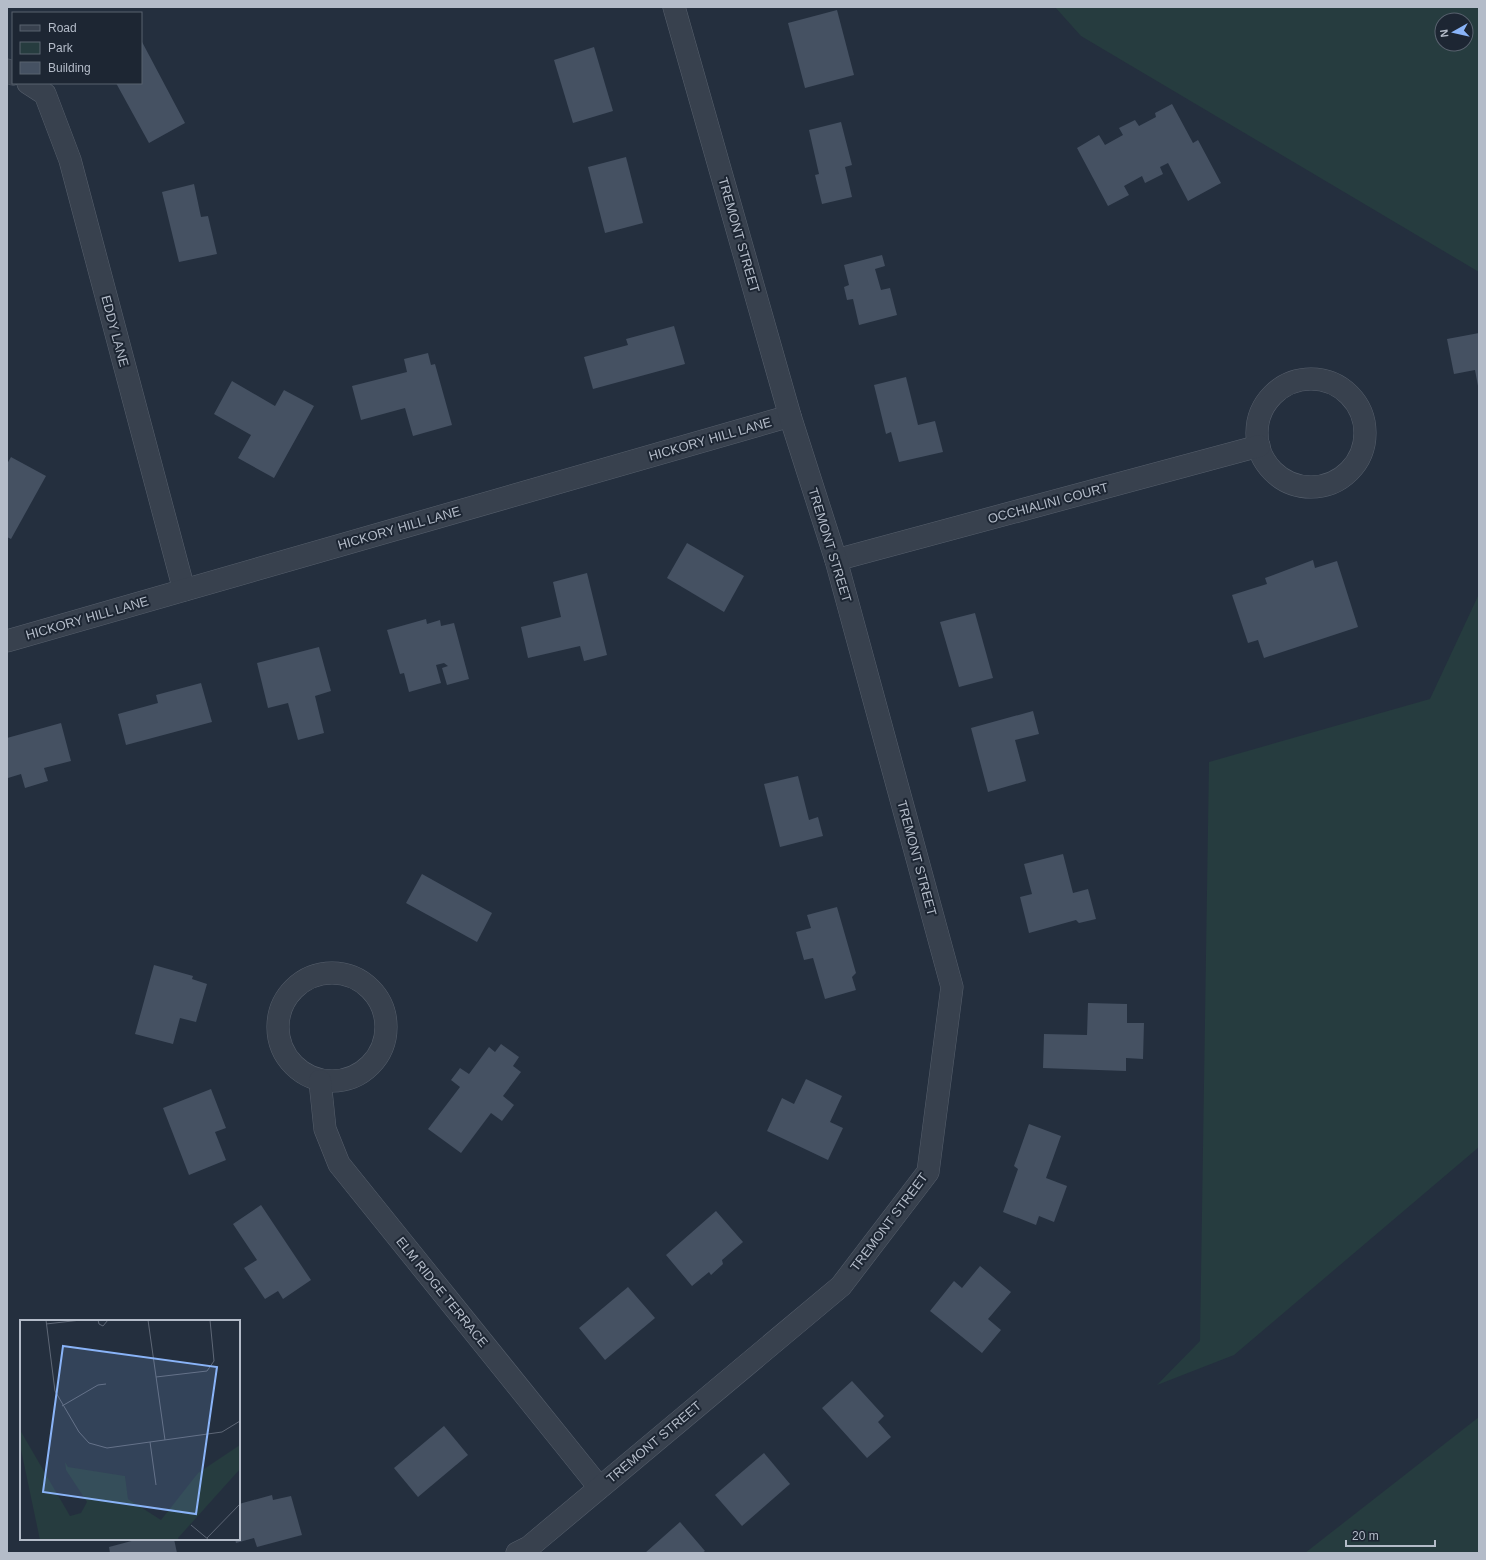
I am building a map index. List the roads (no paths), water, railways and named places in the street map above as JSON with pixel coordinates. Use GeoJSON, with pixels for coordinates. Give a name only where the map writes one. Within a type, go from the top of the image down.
{"type":"FeatureCollection","features":[{"type":"Feature","properties":{"kind":"street","name":"TREMONT STREET"},"geometry":{"type":"LineString","coordinates":[[517,1553],[529,1547],[841,1286],[928,1172],[952,987],[836,560],[790,416],[674,7]]}},
{"type":"Feature","properties":{"kind":"street","name":"EDDY LANE"},"geometry":{"type":"LineString","coordinates":[[30,84],[46,94],[70,160],[184,590]]}},
{"type":"Feature","properties":{"kind":"street"},"geometry":{"type":"LineString","coordinates":[[1313,378],[1329,381],[1343,388],[1355,401],[1363,416],[1366,434],[1363,451],[1354,466],[1342,478],[1326,485],[1309,487],[1292,484],[1277,475],[1266,462],[1259,446],[1257,429],[1261,413],[1269,398],[1282,387],[1297,380],[1313,378]]}},
{"type":"Feature","properties":{"kind":"street","name":"HICKORY HILL LANE"},"geometry":{"type":"LineString","coordinates":[[7,641],[790,416]]}},
{"type":"Feature","properties":{"kind":"street","name":"OCCHIALINI COURT"},"geometry":{"type":"LineString","coordinates":[[836,560],[1259,446]]}},
{"type":"Feature","properties":{"kind":"street"},"geometry":{"type":"LineString","coordinates":[[324,973],[340,973],[357,978],[375,994],[381,1003],[387,1020],[386,1037],[380,1054],[370,1068],[354,1078],[338,1082],[320,1081],[304,1075],[292,1064],[283,1050],[278,1034],[278,1017],[284,1001],[294,988],[308,978],[324,973]]}},
{"type":"Feature","properties":{"kind":"street","name":"ELM RIDGE TERRACE"},"geometry":{"type":"LineString","coordinates":[[320,1081],[324,1129],[339,1164],[599,1487]]}}]}
